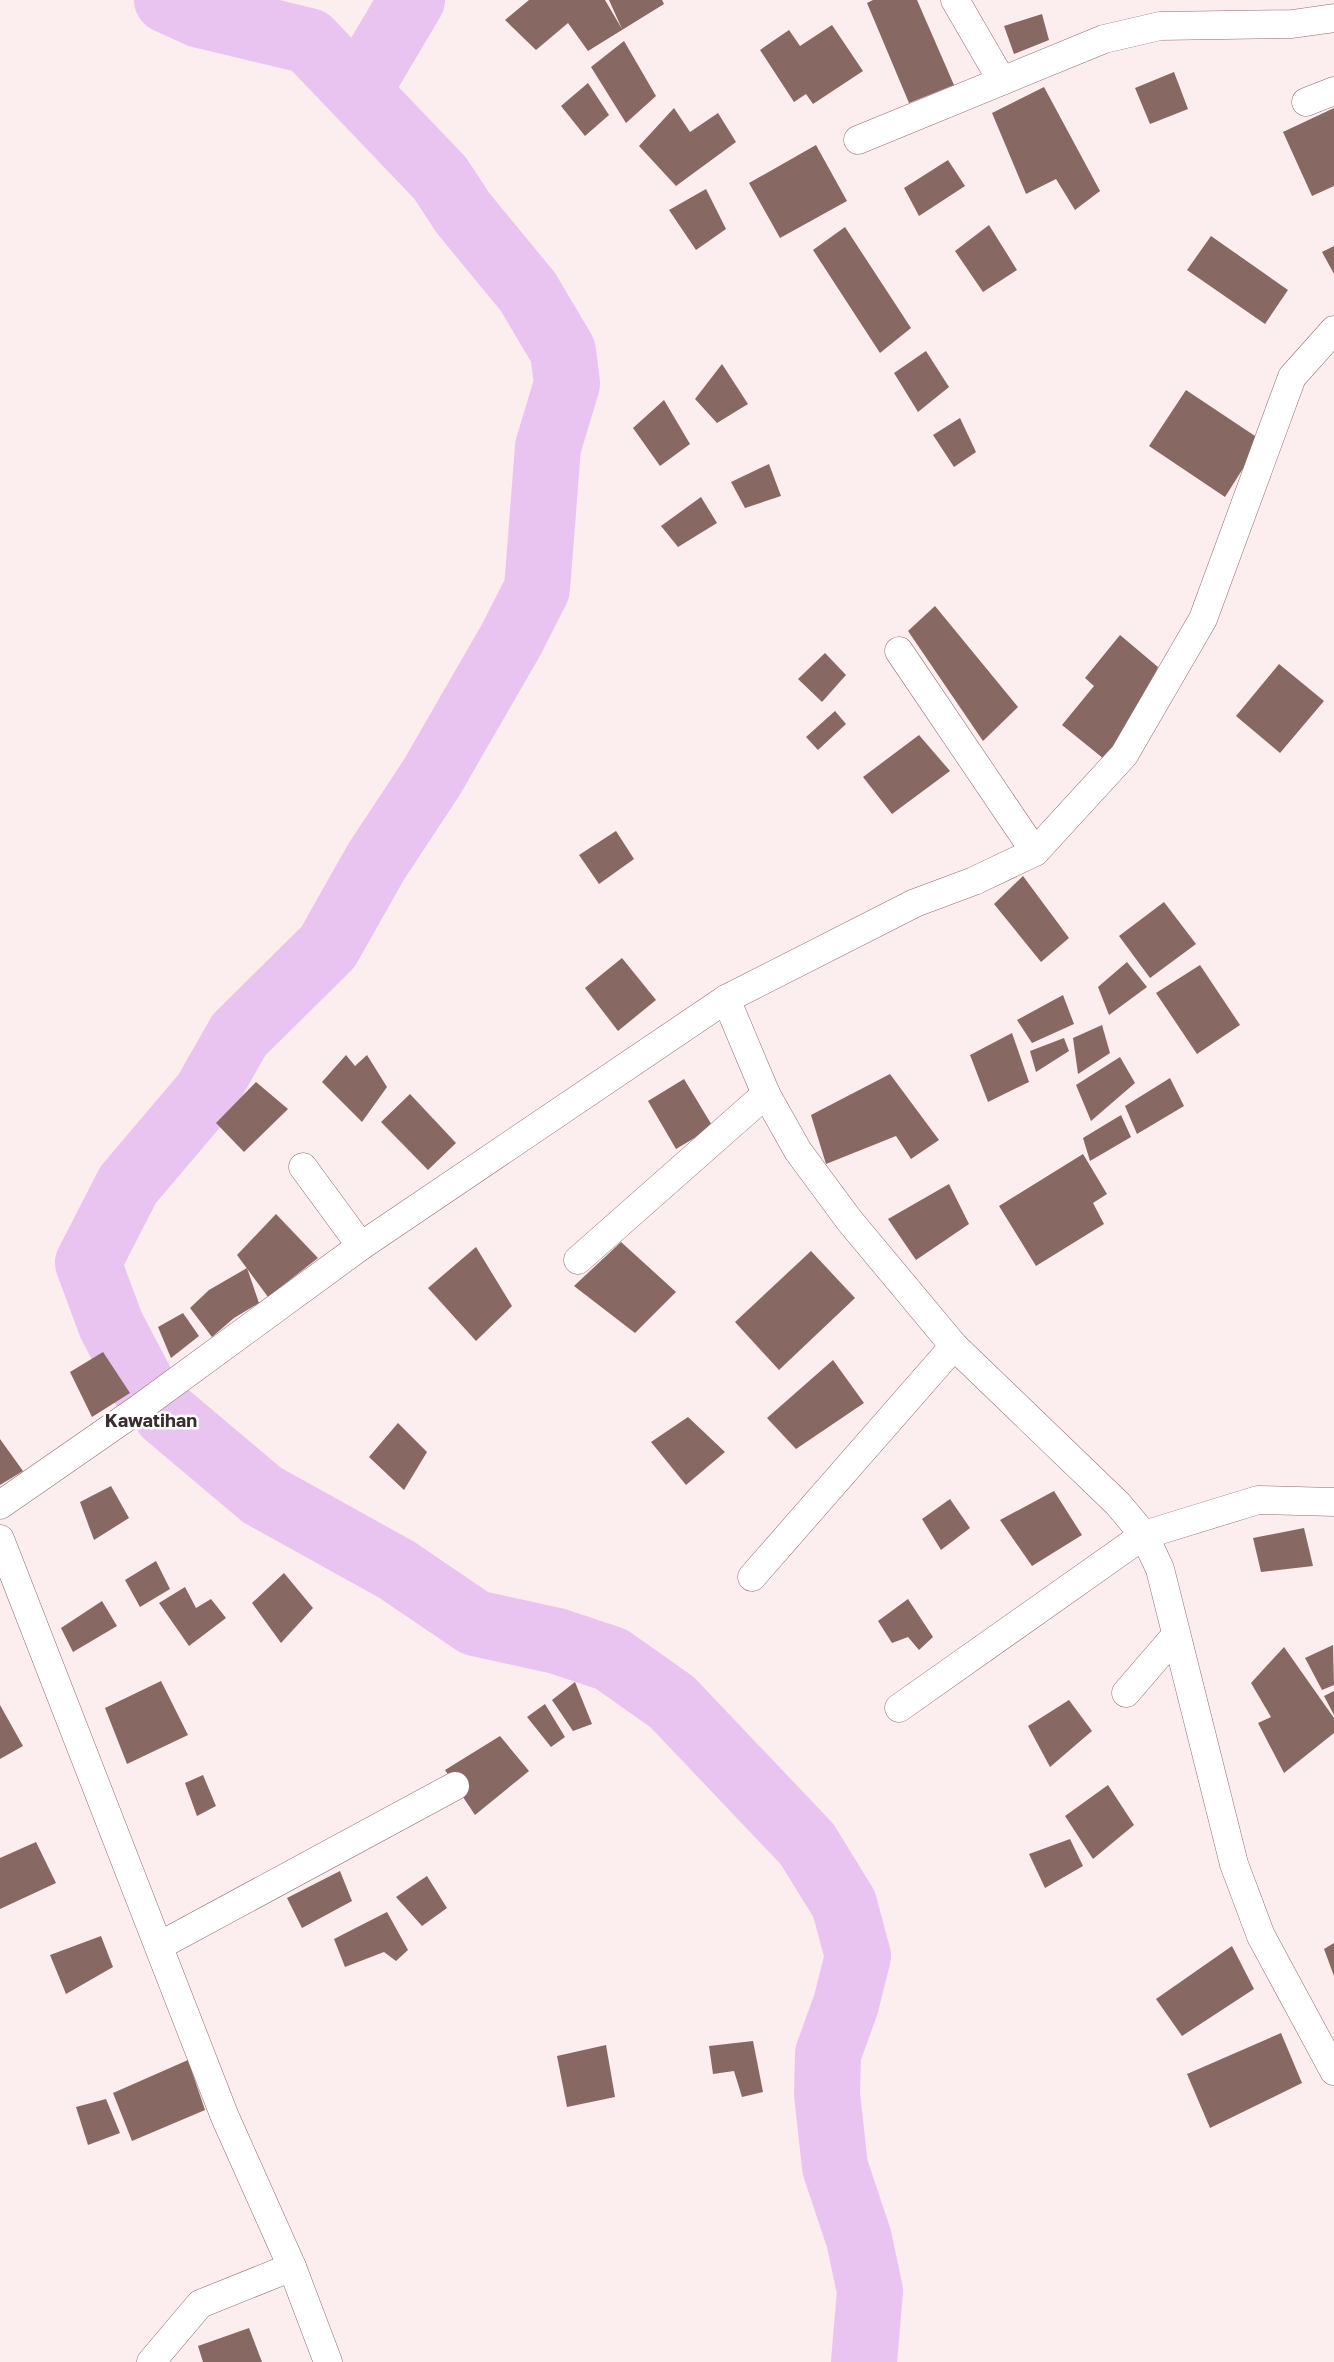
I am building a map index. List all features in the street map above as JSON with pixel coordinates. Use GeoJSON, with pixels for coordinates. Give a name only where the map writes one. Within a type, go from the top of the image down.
{"type":"FeatureCollection","features":[{"type":"Feature","properties":{"kind":"street"},"geometry":{"type":"LineString","coordinates":[[955,0],[1002,81]]}},
{"type":"Feature","properties":{"kind":"street"},"geometry":{"type":"LineString","coordinates":[[858,140],[1104,39],[1160,26],[1292,24],[1334,18]]}},
{"type":"Feature","properties":{"kind":"street"},"geometry":{"type":"LineString","coordinates":[[1306,102],[1334,91]]}},
{"type":"Feature","properties":{"kind":"street"},"geometry":{"type":"LineString","coordinates":[[0,1505],[137,1410],[361,1246],[726,999],[915,903],[974,881],[1035,852],[1124,755],[1203,619],[1292,377],[1334,330]]}},
{"type":"Feature","properties":{"kind":"street"},"geometry":{"type":"LineString","coordinates":[[899,651],[1035,852]]}},
{"type":"Feature","properties":{"kind":"street"},"geometry":{"type":"LineString","coordinates":[[726,999],[766,1094],[798,1151],[849,1220],[954,1346],[1118,1504],[1144,1535],[1160,1569],[1234,1864],[1261,1936],[1334,2071]]}},
{"type":"Feature","properties":{"kind":"street"},"geometry":{"type":"LineString","coordinates":[[578,1260],[766,1094]]}},
{"type":"Feature","properties":{"kind":"street"},"geometry":{"type":"LineString","coordinates":[[303,1167],[361,1246]]}},
{"type":"Feature","properties":{"kind":"street"},"geometry":{"type":"LineString","coordinates":[[752,1577],[954,1346]]}},
{"type":"Feature","properties":{"kind":"street"},"geometry":{"type":"LineString","coordinates":[[899,1708],[1144,1535],[1258,1500],[1334,1502]]}},
{"type":"Feature","properties":{"kind":"street"},"geometry":{"type":"LineString","coordinates":[[0,1539],[225,2117],[292,2267],[328,2362]]}},
{"type":"Feature","properties":{"kind":"street"},"geometry":{"type":"LineString","coordinates":[[1126,1693],[1176,1635]]}},
{"type":"Feature","properties":{"kind":"street"},"geometry":{"type":"LineString","coordinates":[[159,1946],[455,1786]]}},
{"type":"Feature","properties":{"kind":"street"},"geometry":{"type":"LineString","coordinates":[[151,2362],[200,2304],[292,2267]]}},
{"type":"Feature","properties":{"kind":"building"},"geometry":{"type":"Polygon","coordinates":[[[529,0],[605,0],[622,29],[609,0],[662,0],[664,4],[588,51],[568,23],[536,50],[505,20],[529,0]]]}},
{"type":"Feature","properties":{"kind":"building"},"geometry":{"type":"Polygon","coordinates":[[[873,0],[917,0],[954,85],[909,103],[867,3],[873,0]]]}},
{"type":"Feature","properties":{"kind":"building"},"geometry":{"type":"Polygon","coordinates":[[[1042,14],[1049,40],[1014,54],[1004,26],[1042,14]]]}},
{"type":"Feature","properties":{"kind":"building"},"geometry":{"type":"Polygon","coordinates":[[[832,25],[863,71],[813,104],[806,94],[794,102],[760,50],[789,30],[800,46],[832,25]]]}},
{"type":"Feature","properties":{"kind":"building"},"geometry":{"type":"Polygon","coordinates":[[[624,41],[656,96],[626,123],[591,67],[624,41]]]}},
{"type":"Feature","properties":{"kind":"building"},"geometry":{"type":"Polygon","coordinates":[[[1174,72],[1188,109],[1150,124],[1135,88],[1174,72]]]}},
{"type":"Feature","properties":{"kind":"building"},"geometry":{"type":"Polygon","coordinates":[[[588,83],[609,115],[585,136],[561,106],[588,83]]]}},
{"type":"Feature","properties":{"kind":"building"},"geometry":{"type":"Polygon","coordinates":[[[1044,87],[1100,191],[1075,210],[1056,179],[1026,194],[992,113],[1044,87]]]}},
{"type":"Feature","properties":{"kind":"building"},"geometry":{"type":"Polygon","coordinates":[[[674,108],[690,132],[718,113],[736,142],[676,186],[639,146],[674,108]]]}},
{"type":"Feature","properties":{"kind":"building"},"geometry":{"type":"Polygon","coordinates":[[[1334,108],[1334,186],[1312,196],[1283,132],[1334,108]]]}},
{"type":"Feature","properties":{"kind":"building"},"geometry":{"type":"Polygon","coordinates":[[[816,145],[847,201],[780,238],[749,183],[816,145]]]}},
{"type":"Feature","properties":{"kind":"building"},"geometry":{"type":"Polygon","coordinates":[[[948,160],[965,186],[919,216],[904,188],[948,160]]]}},
{"type":"Feature","properties":{"kind":"building"},"geometry":{"type":"Polygon","coordinates":[[[706,189],[726,229],[696,250],[669,210],[706,189]]]}},
{"type":"Feature","properties":{"kind":"building"},"geometry":{"type":"Polygon","coordinates":[[[989,225],[1017,270],[983,292],[955,251],[989,225]]]}},
{"type":"Feature","properties":{"kind":"building"},"geometry":{"type":"Polygon","coordinates":[[[845,227],[911,328],[880,353],[813,250],[845,227]]]}},
{"type":"Feature","properties":{"kind":"building"},"geometry":{"type":"Polygon","coordinates":[[[1211,236],[1288,290],[1265,324],[1187,270],[1211,236]]]}},
{"type":"Feature","properties":{"kind":"building"},"geometry":{"type":"Polygon","coordinates":[[[1334,246],[1334,274],[1322,252],[1334,246]]]}},
{"type":"Feature","properties":{"kind":"building"},"geometry":{"type":"Polygon","coordinates":[[[926,351],[949,387],[918,412],[894,373],[926,351]]]}},
{"type":"Feature","properties":{"kind":"building"},"geometry":{"type":"Polygon","coordinates":[[[722,364],[748,404],[717,423],[695,399],[722,364]]]}},
{"type":"Feature","properties":{"kind":"building"},"geometry":{"type":"Polygon","coordinates":[[[1186,390],[1261,440],[1225,497],[1149,446],[1186,390]]]}},
{"type":"Feature","properties":{"kind":"building"},"geometry":{"type":"Polygon","coordinates":[[[664,400],[690,444],[660,466],[633,428],[664,400]]]}},
{"type":"Feature","properties":{"kind":"building"},"geometry":{"type":"Polygon","coordinates":[[[960,418],[976,452],[954,467],[933,435],[960,418]]]}},
{"type":"Feature","properties":{"kind":"building"},"geometry":{"type":"Polygon","coordinates":[[[769,464],[781,496],[745,508],[731,482],[769,464]]]}},
{"type":"Feature","properties":{"kind":"building"},"geometry":{"type":"Polygon","coordinates":[[[701,497],[717,523],[678,547],[661,526],[701,497]]]}},
{"type":"Feature","properties":{"kind":"building"},"geometry":{"type":"Polygon","coordinates":[[[935,606],[1018,707],[983,741],[908,631],[935,606]]]}},
{"type":"Feature","properties":{"kind":"building"},"geometry":{"type":"Polygon","coordinates":[[[1120,635],[1158,667],[1138,716],[1104,759],[1062,725],[1094,686],[1085,678],[1120,635]]]}},
{"type":"Feature","properties":{"kind":"building"},"geometry":{"type":"Polygon","coordinates":[[[825,653],[846,675],[822,702],[798,679],[825,653]]]}},
{"type":"Feature","properties":{"kind":"building"},"geometry":{"type":"Polygon","coordinates":[[[1279,664],[1324,701],[1280,753],[1236,716],[1279,664]]]}},
{"type":"Feature","properties":{"kind":"building"},"geometry":{"type":"Polygon","coordinates":[[[835,711],[846,724],[818,750],[806,737],[835,711]]]}},
{"type":"Feature","properties":{"kind":"building"},"geometry":{"type":"Polygon","coordinates":[[[919,735],[950,771],[892,814],[863,777],[919,735]]]}},
{"type":"Feature","properties":{"kind":"building"},"geometry":{"type":"Polygon","coordinates":[[[616,831],[634,859],[599,884],[579,855],[616,831]]]}},
{"type":"Feature","properties":{"kind":"building"},"geometry":{"type":"Polygon","coordinates":[[[1023,876],[1069,938],[1041,962],[994,904],[1023,876]]]}},
{"type":"Feature","properties":{"kind":"building"},"geometry":{"type":"Polygon","coordinates":[[[1164,902],[1196,944],[1150,978],[1119,936],[1164,902]]]}},
{"type":"Feature","properties":{"kind":"building"},"geometry":{"type":"Polygon","coordinates":[[[622,958],[656,1000],[618,1031],[585,988],[622,958]]]}},
{"type":"Feature","properties":{"kind":"building"},"geometry":{"type":"Polygon","coordinates":[[[1127,962],[1147,987],[1109,1015],[1098,987],[1127,962]]]}},
{"type":"Feature","properties":{"kind":"building"},"geometry":{"type":"Polygon","coordinates":[[[1200,965],[1240,1025],[1197,1054],[1156,993],[1200,965]]]}},
{"type":"Feature","properties":{"kind":"building"},"geometry":{"type":"Polygon","coordinates":[[[1063,995],[1074,1024],[1032,1043],[1017,1020],[1063,995]]]}},
{"type":"Feature","properties":{"kind":"building"},"geometry":{"type":"Polygon","coordinates":[[[1102,1025],[1110,1053],[1078,1074],[1073,1038],[1102,1025]]]}},
{"type":"Feature","properties":{"kind":"building"},"geometry":{"type":"Polygon","coordinates":[[[1012,1033],[1029,1082],[988,1102],[970,1055],[1012,1033]]]}},
{"type":"Feature","properties":{"kind":"building"},"geometry":{"type":"Polygon","coordinates":[[[1064,1038],[1069,1051],[1036,1072],[1030,1051],[1064,1038]]]}},
{"type":"Feature","properties":{"kind":"building"},"geometry":{"type":"Polygon","coordinates":[[[346,1055],[355,1066],[367,1055],[387,1087],[362,1122],[322,1082],[346,1055]]]}},
{"type":"Feature","properties":{"kind":"building"},"geometry":{"type":"Polygon","coordinates":[[[1120,1057],[1135,1083],[1091,1121],[1076,1085],[1120,1057]]]}},
{"type":"Feature","properties":{"kind":"building"},"geometry":{"type":"Polygon","coordinates":[[[890,1074],[939,1140],[911,1159],[896,1136],[826,1164],[811,1115],[890,1074]]]}},
{"type":"Feature","properties":{"kind":"building"},"geometry":{"type":"Polygon","coordinates":[[[1170,1078],[1184,1106],[1137,1134],[1125,1106],[1170,1078]]]}},
{"type":"Feature","properties":{"kind":"building"},"geometry":{"type":"Polygon","coordinates":[[[684,1079],[713,1127],[676,1149],[648,1101],[684,1079]]]}},
{"type":"Feature","properties":{"kind":"building"},"geometry":{"type":"Polygon","coordinates":[[[256,1082],[288,1109],[244,1152],[216,1123],[256,1082]]]}},
{"type":"Feature","properties":{"kind":"building"},"geometry":{"type":"Polygon","coordinates":[[[410,1094],[456,1143],[428,1170],[381,1122],[410,1094]]]}},
{"type":"Feature","properties":{"kind":"building"},"geometry":{"type":"Polygon","coordinates":[[[1121,1115],[1131,1137],[1090,1161],[1083,1138],[1121,1115]]]}},
{"type":"Feature","properties":{"kind":"building"},"geometry":{"type":"Polygon","coordinates":[[[1083,1154],[1107,1194],[1093,1203],[1104,1224],[1036,1266],[999,1206],[1083,1154]]]}},
{"type":"Feature","properties":{"kind":"building"},"geometry":{"type":"Polygon","coordinates":[[[949,1184],[969,1224],[916,1260],[888,1219],[949,1184]]]}},
{"type":"Feature","properties":{"kind":"building"},"geometry":{"type":"Polygon","coordinates":[[[276,1214],[318,1258],[268,1297],[237,1255],[276,1214]]]}},
{"type":"Feature","properties":{"kind":"building"},"geometry":{"type":"Polygon","coordinates":[[[621,1242],[676,1292],[635,1333],[574,1286],[621,1242]]]}},
{"type":"Feature","properties":{"kind":"building"},"geometry":{"type":"Polygon","coordinates":[[[476,1247],[512,1306],[476,1341],[428,1288],[476,1247]]]}},
{"type":"Feature","properties":{"kind":"building"},"geometry":{"type":"Polygon","coordinates":[[[811,1251],[855,1298],[779,1370],[735,1322],[811,1251]]]}},
{"type":"Feature","properties":{"kind":"building"},"geometry":{"type":"Polygon","coordinates":[[[247,1268],[259,1303],[234,1318],[212,1337],[190,1308],[209,1290],[247,1268]]]}},
{"type":"Feature","properties":{"kind":"building"},"geometry":{"type":"Polygon","coordinates":[[[183,1313],[199,1336],[171,1358],[158,1327],[183,1313]]]}},
{"type":"Feature","properties":{"kind":"building"},"geometry":{"type":"Polygon","coordinates":[[[103,1352],[130,1393],[92,1417],[70,1372],[103,1352]]]}},
{"type":"Feature","properties":{"kind":"building"},"geometry":{"type":"Polygon","coordinates":[[[833,1360],[864,1403],[796,1449],[767,1418],[833,1360]]]}},
{"type":"Feature","properties":{"kind":"building"},"geometry":{"type":"Polygon","coordinates":[[[688,1417],[725,1452],[686,1485],[651,1442],[688,1417]]]}},
{"type":"Feature","properties":{"kind":"building"},"geometry":{"type":"Polygon","coordinates":[[[398,1423],[427,1452],[404,1490],[369,1457],[398,1423]]]}},
{"type":"Feature","properties":{"kind":"building"},"geometry":{"type":"Polygon","coordinates":[[[0,1439],[23,1471],[0,1485],[0,1439]]]}},
{"type":"Feature","properties":{"kind":"building"},"geometry":{"type":"Polygon","coordinates":[[[111,1486],[129,1518],[94,1540],[80,1502],[111,1486]]]}},
{"type":"Feature","properties":{"kind":"building"},"geometry":{"type":"Polygon","coordinates":[[[1054,1491],[1082,1535],[1032,1566],[1000,1520],[1054,1491]]]}},
{"type":"Feature","properties":{"kind":"building"},"geometry":{"type":"Polygon","coordinates":[[[950,1499],[970,1528],[941,1550],[922,1519],[950,1499]]]}},
{"type":"Feature","properties":{"kind":"building"},"geometry":{"type":"Polygon","coordinates":[[[1304,1528],[1313,1566],[1261,1572],[1253,1538],[1304,1528]]]}},
{"type":"Feature","properties":{"kind":"building"},"geometry":{"type":"Polygon","coordinates":[[[156,1561],[170,1589],[140,1607],[125,1580],[156,1561]]]}},
{"type":"Feature","properties":{"kind":"building"},"geometry":{"type":"Polygon","coordinates":[[[284,1573],[313,1608],[281,1643],[252,1603],[284,1573]]]}},
{"type":"Feature","properties":{"kind":"building"},"geometry":{"type":"Polygon","coordinates":[[[185,1587],[196,1608],[211,1599],[226,1618],[189,1646],[159,1603],[185,1587]]]}},
{"type":"Feature","properties":{"kind":"building"},"geometry":{"type":"Polygon","coordinates":[[[908,1599],[933,1637],[919,1650],[908,1637],[892,1643],[878,1621],[908,1599]]]}},
{"type":"Feature","properties":{"kind":"building"},"geometry":{"type":"Polygon","coordinates":[[[102,1601],[117,1626],[73,1652],[61,1628],[102,1601]]]}},
{"type":"Feature","properties":{"kind":"building"},"geometry":{"type":"Polygon","coordinates":[[[1333,1645],[1334,1685],[1322,1690],[1305,1658],[1333,1645]]]}},
{"type":"Feature","properties":{"kind":"building"},"geometry":{"type":"Polygon","coordinates":[[[1284,1647],[1334,1718],[1334,1733],[1284,1773],[1258,1723],[1271,1717],[1251,1683],[1284,1647]]]}},
{"type":"Feature","properties":{"kind":"building"},"geometry":{"type":"Polygon","coordinates":[[[161,1681],[188,1735],[127,1764],[105,1708],[161,1681]]]}},
{"type":"Feature","properties":{"kind":"building"},"geometry":{"type":"Polygon","coordinates":[[[575,1682],[592,1724],[573,1731],[552,1700],[575,1682]]]}},
{"type":"Feature","properties":{"kind":"building"},"geometry":{"type":"Polygon","coordinates":[[[1334,1691],[1334,1715],[1324,1696],[1334,1691]]]}},
{"type":"Feature","properties":{"kind":"building"},"geometry":{"type":"Polygon","coordinates":[[[1069,1700],[1092,1731],[1050,1767],[1028,1726],[1069,1700]]]}},
{"type":"Feature","properties":{"kind":"building"},"geometry":{"type":"Polygon","coordinates":[[[545,1704],[565,1737],[551,1747],[527,1717],[545,1704]]]}},
{"type":"Feature","properties":{"kind":"building"},"geometry":{"type":"Polygon","coordinates":[[[0,1705],[23,1746],[0,1759],[0,1705]]]}},
{"type":"Feature","properties":{"kind":"building"},"geometry":{"type":"Polygon","coordinates":[[[500,1736],[529,1771],[475,1815],[445,1770],[500,1736]]]}},
{"type":"Feature","properties":{"kind":"building"},"geometry":{"type":"Polygon","coordinates":[[[203,1775],[216,1806],[197,1816],[185,1783],[203,1775]]]}},
{"type":"Feature","properties":{"kind":"building"},"geometry":{"type":"Polygon","coordinates":[[[1108,1785],[1134,1825],[1093,1859],[1065,1816],[1108,1785]]]}},
{"type":"Feature","properties":{"kind":"building"},"geometry":{"type":"Polygon","coordinates":[[[1070,1839],[1083,1866],[1045,1888],[1029,1854],[1070,1839]]]}},
{"type":"Feature","properties":{"kind":"building"},"geometry":{"type":"Polygon","coordinates":[[[36,1842],[56,1883],[0,1909],[0,1858],[36,1842]]]}},
{"type":"Feature","properties":{"kind":"building"},"geometry":{"type":"Polygon","coordinates":[[[340,1871],[352,1901],[302,1928],[287,1898],[340,1871]]]}},
{"type":"Feature","properties":{"kind":"building"},"geometry":{"type":"Polygon","coordinates":[[[427,1876],[447,1908],[422,1926],[396,1897],[427,1876]]]}},
{"type":"Feature","properties":{"kind":"building"},"geometry":{"type":"Polygon","coordinates":[[[387,1912],[408,1950],[396,1961],[384,1952],[345,1967],[334,1939],[387,1912]]]}},
{"type":"Feature","properties":{"kind":"building"},"geometry":{"type":"Polygon","coordinates":[[[101,1936],[113,1967],[66,1994],[50,1955],[101,1936]]]}},
{"type":"Feature","properties":{"kind":"building"},"geometry":{"type":"Polygon","coordinates":[[[1334,1943],[1334,1976],[1324,1949],[1334,1943]]]}},
{"type":"Feature","properties":{"kind":"building"},"geometry":{"type":"Polygon","coordinates":[[[1232,1946],[1254,1989],[1182,2036],[1156,1999],[1232,1946]]]}},
{"type":"Feature","properties":{"kind":"building"},"geometry":{"type":"Polygon","coordinates":[[[1281,2033],[1302,2083],[1210,2128],[1187,2074],[1281,2033]]]}},
{"type":"Feature","properties":{"kind":"building"},"geometry":{"type":"Polygon","coordinates":[[[753,2041],[763,2092],[742,2097],[734,2071],[713,2074],[709,2046],[753,2041]]]}},
{"type":"Feature","properties":{"kind":"building"},"geometry":{"type":"Polygon","coordinates":[[[606,2045],[615,2097],[567,2107],[557,2056],[606,2045]]]}},
{"type":"Feature","properties":{"kind":"building"},"geometry":{"type":"Polygon","coordinates":[[[188,2060],[205,2110],[132,2141],[113,2093],[188,2060]]]}},
{"type":"Feature","properties":{"kind":"building"},"geometry":{"type":"Polygon","coordinates":[[[106,2099],[120,2133],[88,2145],[76,2107],[106,2099]]]}},
{"type":"Feature","properties":{"kind":"building"},"geometry":{"type":"Polygon","coordinates":[[[249,2328],[262,2362],[203,2362],[198,2346],[249,2328]]]}},
{"type":"Feature","properties":{"kind":"waterway"},"geometry":{"type":"LineString","coordinates":[[143,1386],[111,1325],[88,1263],[128,1185],[206,1093],[239,1035],[328,947],[376,862],[432,777],[511,640],[537,589],[548,447],[567,384],[563,351],[528,292],[463,213],[440,178],[309,41],[200,15],[167,0]]}},
{"type":"Feature","properties":{"kind":"waterway"},"geometry":{"type":"LineString","coordinates":[[358,91],[412,0]]}},
{"type":"Feature","properties":{"kind":"waterway"},"geometry":{"type":"LineString","coordinates":[[166,1414],[262,1495],[397,1570],[475,1623],[557,1641],[611,1659],[672,1702],[807,1844],[844,1904],[858,1956],[846,2004],[828,2054],[827,2094],[835,2167],[859,2239],[870,2291],[864,2362]]}},
{"type":"Feature","properties":{"kind":"district","name":"Kawatihan"},"geometry":{"type":"Point","coordinates":[151,1421]}}]}
